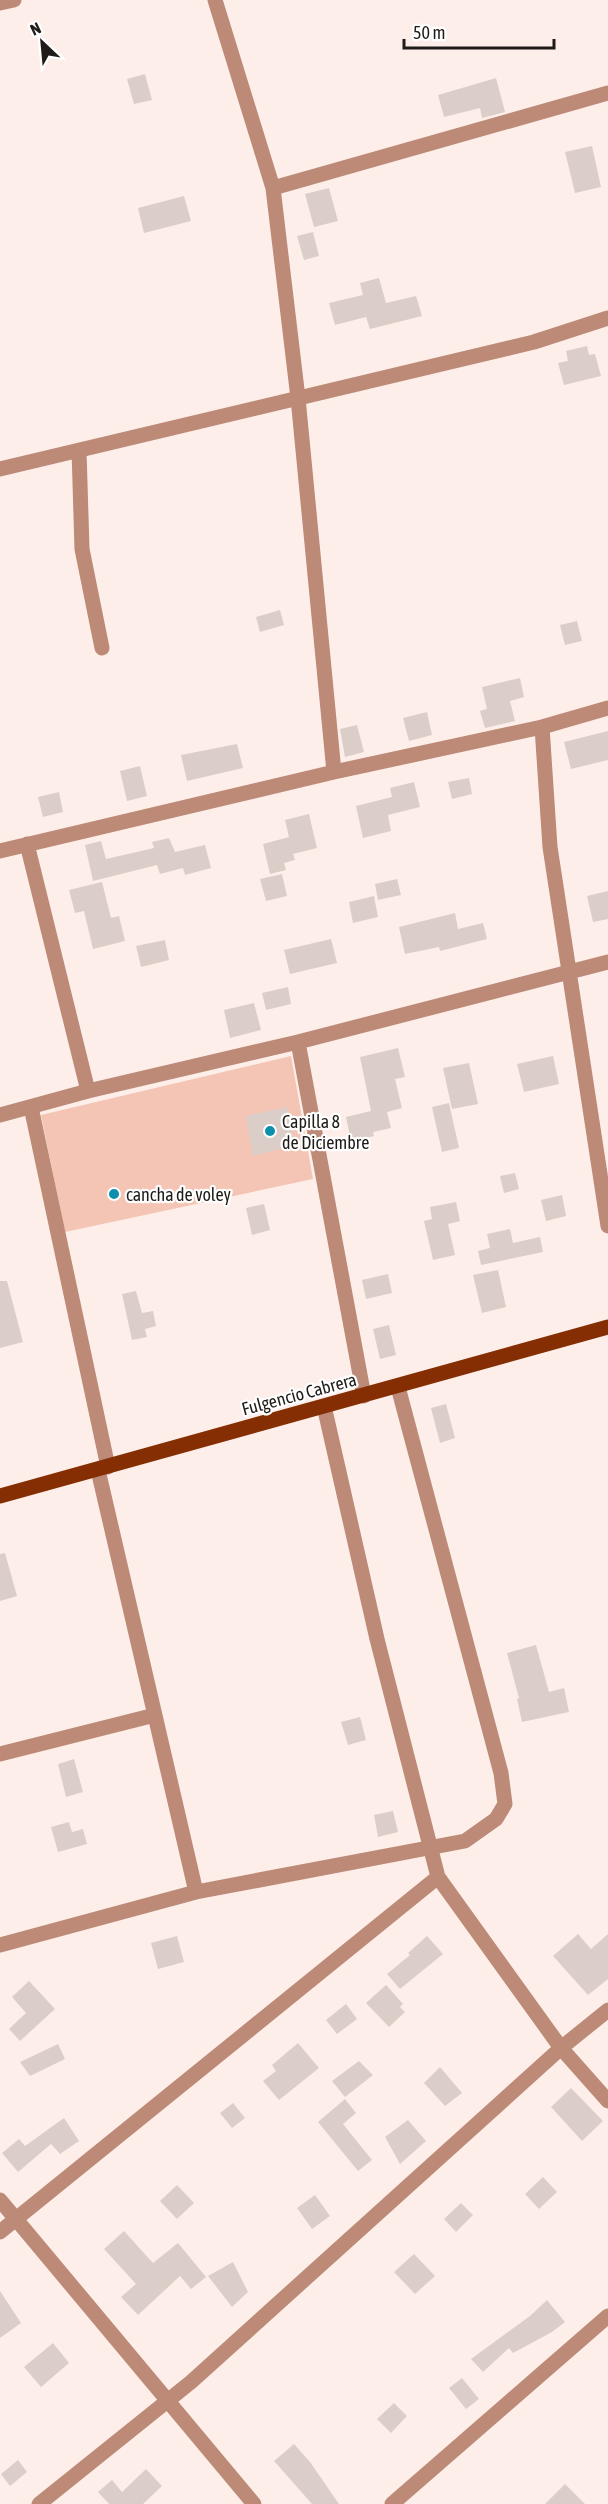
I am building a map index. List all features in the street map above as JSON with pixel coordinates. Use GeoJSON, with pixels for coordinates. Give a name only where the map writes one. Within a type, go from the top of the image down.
{"type":"FeatureCollection","features":[{"type":"Feature","properties":{"kind":"main road","name":"Fulgencio Cabrera"},"geometry":{"type":"LineString","coordinates":[[0,1496],[399,1387],[608,1327]]}},
{"type":"Feature","properties":{"kind":"street"},"geometry":{"type":"LineString","coordinates":[[0,3],[14,0]]}},
{"type":"Feature","properties":{"kind":"street"},"geometry":{"type":"LineString","coordinates":[[215,0],[273,188],[298,398],[334,772]]}},
{"type":"Feature","properties":{"kind":"street"},"geometry":{"type":"LineString","coordinates":[[273,188],[608,93]]}},
{"type":"Feature","properties":{"kind":"street"},"geometry":{"type":"LineString","coordinates":[[0,469],[534,342],[608,318]]}},
{"type":"Feature","properties":{"kind":"street"},"geometry":{"type":"LineString","coordinates":[[79,450],[82,549],[102,648]]}},
{"type":"Feature","properties":{"kind":"street"},"geometry":{"type":"LineString","coordinates":[[0,851],[334,772],[542,727],[608,708]]}},
{"type":"Feature","properties":{"kind":"street"},"geometry":{"type":"LineString","coordinates":[[542,727],[550,847],[608,1226]]}},
{"type":"Feature","properties":{"kind":"street"},"geometry":{"type":"LineString","coordinates":[[27,844],[88,1091]]}},
{"type":"Feature","properties":{"kind":"street"},"geometry":{"type":"LineString","coordinates":[[0,1115],[88,1091],[298,1042],[608,962]]}},
{"type":"Feature","properties":{"kind":"street"},"geometry":{"type":"LineString","coordinates":[[298,1042],[364,1396]]}},
{"type":"Feature","properties":{"kind":"street"},"geometry":{"type":"LineString","coordinates":[[31,1107],[103,1468],[155,1715],[196,1892]]}},
{"type":"Feature","properties":{"kind":"street"},"geometry":{"type":"LineString","coordinates":[[0,1945],[196,1892],[465,1840],[496,1820],[505,1804],[505,1792],[399,1387]]}},
{"type":"Feature","properties":{"kind":"street"},"geometry":{"type":"LineString","coordinates":[[324,1406],[378,1639],[438,1877],[561,2048],[608,2101]]}},
{"type":"Feature","properties":{"kind":"street"},"geometry":{"type":"LineString","coordinates":[[0,1754],[155,1715]]}},
{"type":"Feature","properties":{"kind":"street"},"geometry":{"type":"LineString","coordinates":[[0,2232],[438,1877]]}},
{"type":"Feature","properties":{"kind":"street"},"geometry":{"type":"LineString","coordinates":[[39,2504],[167,2402],[561,2048],[608,2010]]}},
{"type":"Feature","properties":{"kind":"street"},"geometry":{"type":"LineString","coordinates":[[0,2200],[254,2504]]}},
{"type":"Feature","properties":{"kind":"street"},"geometry":{"type":"LineString","coordinates":[[392,2504],[608,2316]]}},
{"type":"Feature","properties":{"kind":"shaded area"},"geometry":{"type":"Polygon","coordinates":[[[291,1056],[313,1179],[65,1232],[41,1115],[291,1056]]]}},
{"type":"Feature","properties":{"kind":"building"},"geometry":{"type":"Polygon","coordinates":[[[145,74],[152,100],[134,104],[127,79],[145,74]]]}},
{"type":"Feature","properties":{"kind":"building"},"geometry":{"type":"Polygon","coordinates":[[[496,78],[505,112],[482,118],[480,108],[444,117],[438,95],[496,78]]]}},
{"type":"Feature","properties":{"kind":"building"},"geometry":{"type":"Polygon","coordinates":[[[592,146],[601,187],[575,193],[565,152],[592,146]]]}},
{"type":"Feature","properties":{"kind":"building"},"geometry":{"type":"Polygon","coordinates":[[[329,188],[338,221],[314,227],[305,194],[329,188]]]}},
{"type":"Feature","properties":{"kind":"building"},"geometry":{"type":"Polygon","coordinates":[[[184,196],[191,221],[144,233],[138,208],[184,196]]]}},
{"type":"Feature","properties":{"kind":"building"},"geometry":{"type":"Polygon","coordinates":[[[313,232],[319,256],[304,260],[297,236],[313,232]]]}},
{"type":"Feature","properties":{"kind":"building"},"geometry":{"type":"Polygon","coordinates":[[[379,278],[386,303],[416,296],[422,316],[370,329],[366,317],[335,325],[329,303],[363,295],[360,283],[379,278]]]}},
{"type":"Feature","properties":{"kind":"building"},"geometry":{"type":"Polygon","coordinates":[[[587,346],[589,355],[595,354],[601,376],[564,385],[558,363],[568,361],[566,351],[587,346]]]}},
{"type":"Feature","properties":{"kind":"building"},"geometry":{"type":"Polygon","coordinates":[[[280,610],[284,625],[260,632],[256,617],[280,610]]]}},
{"type":"Feature","properties":{"kind":"building"},"geometry":{"type":"Polygon","coordinates":[[[577,621],[582,641],[565,645],[560,625],[577,621]]]}},
{"type":"Feature","properties":{"kind":"building"},"geometry":{"type":"Polygon","coordinates":[[[520,678],[524,697],[510,701],[515,721],[485,728],[480,711],[487,709],[482,687],[520,678]]]}},
{"type":"Feature","properties":{"kind":"building"},"geometry":{"type":"Polygon","coordinates":[[[427,712],[432,735],[409,741],[403,718],[427,712]]]}},
{"type":"Feature","properties":{"kind":"building"},"geometry":{"type":"Polygon","coordinates":[[[357,725],[364,752],[345,757],[340,729],[357,725]]]}},
{"type":"Feature","properties":{"kind":"building"},"geometry":{"type":"Polygon","coordinates":[[[608,731],[608,760],[571,769],[564,742],[608,731]]]}},
{"type":"Feature","properties":{"kind":"building"},"geometry":{"type":"Polygon","coordinates":[[[237,744],[243,768],[187,781],[181,755],[237,744]]]}},
{"type":"Feature","properties":{"kind":"building"},"geometry":{"type":"Polygon","coordinates":[[[140,766],[147,796],[127,801],[120,771],[140,766]]]}},
{"type":"Feature","properties":{"kind":"building"},"geometry":{"type":"Polygon","coordinates":[[[469,778],[472,794],[452,799],[448,782],[469,778]]]}},
{"type":"Feature","properties":{"kind":"building"},"geometry":{"type":"Polygon","coordinates":[[[414,782],[420,807],[388,815],[391,831],[363,838],[356,806],[392,797],[390,788],[414,782]]]}},
{"type":"Feature","properties":{"kind":"building"},"geometry":{"type":"Polygon","coordinates":[[[59,792],[63,812],[43,817],[38,797],[59,792]]]}},
{"type":"Feature","properties":{"kind":"building"},"geometry":{"type":"Polygon","coordinates":[[[309,814],[317,848],[293,854],[295,860],[284,863],[286,870],[270,874],[263,844],[289,837],[285,820],[309,814]]]}},
{"type":"Feature","properties":{"kind":"building"},"geometry":{"type":"Polygon","coordinates":[[[169,838],[175,852],[205,845],[211,868],[185,875],[183,868],[160,874],[157,865],[93,881],[85,845],[101,841],[106,859],[154,848],[152,842],[169,838]]]}},
{"type":"Feature","properties":{"kind":"building"},"geometry":{"type":"Polygon","coordinates":[[[282,874],[287,896],[266,901],[260,879],[282,874]]]}},
{"type":"Feature","properties":{"kind":"building"},"geometry":{"type":"Polygon","coordinates":[[[397,879],[401,895],[378,900],[375,884],[397,879]]]}},
{"type":"Feature","properties":{"kind":"building"},"geometry":{"type":"Polygon","coordinates":[[[102,882],[111,918],[119,916],[125,941],[93,949],[84,911],[75,913],[69,890],[102,882]]]}},
{"type":"Feature","properties":{"kind":"building"},"geometry":{"type":"Polygon","coordinates":[[[608,891],[608,919],[593,922],[587,896],[608,891]]]}},
{"type":"Feature","properties":{"kind":"building"},"geometry":{"type":"Polygon","coordinates":[[[374,896],[378,917],[353,923],[349,902],[374,896]]]}},
{"type":"Feature","properties":{"kind":"building"},"geometry":{"type":"Polygon","coordinates":[[[455,913],[458,929],[483,923],[487,939],[440,951],[439,947],[405,954],[399,927],[455,913]]]}},
{"type":"Feature","properties":{"kind":"building"},"geometry":{"type":"Polygon","coordinates":[[[331,939],[337,963],[290,974],[284,950],[331,939]]]}},
{"type":"Feature","properties":{"kind":"building"},"geometry":{"type":"Polygon","coordinates":[[[165,940],[169,960],[141,967],[136,946],[165,940]]]}},
{"type":"Feature","properties":{"kind":"building"},"geometry":{"type":"Polygon","coordinates":[[[288,987],[291,1004],[266,1010],[262,993],[288,987]]]}},
{"type":"Feature","properties":{"kind":"building"},"geometry":{"type":"Polygon","coordinates":[[[254,1003],[261,1030],[230,1038],[224,1010],[254,1003]]]}},
{"type":"Feature","properties":{"kind":"building"},"geometry":{"type":"Polygon","coordinates":[[[398,1048],[405,1077],[395,1079],[402,1108],[387,1112],[391,1128],[373,1132],[374,1136],[351,1141],[346,1117],[371,1111],[360,1057],[398,1048]]]}},
{"type":"Feature","properties":{"kind":"building"},"geometry":{"type":"Polygon","coordinates":[[[553,1056],[559,1084],[524,1092],[517,1064],[553,1056]]]}},
{"type":"Feature","properties":{"kind":"building"},"geometry":{"type":"Polygon","coordinates":[[[469,1063],[478,1104],[452,1109],[443,1068],[469,1063]]]}},
{"type":"Feature","properties":{"kind":"building"},"geometry":{"type":"Polygon","coordinates":[[[449,1103],[459,1148],[442,1152],[432,1107],[449,1103]]]}},
{"type":"Feature","properties":{"kind":"building","name":"Capilla 8 de Diciembre"},"geometry":{"type":"Polygon","coordinates":[[[287,1107],[295,1145],[253,1156],[246,1116],[287,1107]]]}},
{"type":"Feature","properties":{"kind":"building"},"geometry":{"type":"Polygon","coordinates":[[[515,1173],[519,1189],[504,1193],[500,1176],[515,1173]]]}},
{"type":"Feature","properties":{"kind":"building"},"geometry":{"type":"Polygon","coordinates":[[[562,1195],[566,1216],[546,1221],[541,1200],[562,1195]]]}},
{"type":"Feature","properties":{"kind":"building"},"geometry":{"type":"Polygon","coordinates":[[[456,1202],[460,1221],[448,1224],[455,1255],[433,1260],[424,1221],[432,1219],[430,1207],[456,1202]]]}},
{"type":"Feature","properties":{"kind":"building"},"geometry":{"type":"Polygon","coordinates":[[[264,1204],[270,1230],[252,1235],[246,1208],[264,1204]]]}},
{"type":"Feature","properties":{"kind":"building"},"geometry":{"type":"Polygon","coordinates":[[[510,1229],[513,1243],[540,1237],[543,1252],[481,1265],[478,1251],[490,1248],[487,1234],[510,1229]]]}},
{"type":"Feature","properties":{"kind":"building"},"geometry":{"type":"Polygon","coordinates":[[[498,1270],[506,1307],[482,1313],[473,1275],[498,1270]]]}},
{"type":"Feature","properties":{"kind":"building"},"geometry":{"type":"Polygon","coordinates":[[[388,1274],[392,1293],[366,1299],[362,1280],[388,1274]]]}},
{"type":"Feature","properties":{"kind":"building"},"geometry":{"type":"Polygon","coordinates":[[[0,1281],[7,1281],[23,1342],[0,1348],[0,1281]]]}},
{"type":"Feature","properties":{"kind":"building"},"geometry":{"type":"Polygon","coordinates":[[[136,1291],[142,1313],[153,1311],[156,1326],[145,1329],[147,1337],[132,1340],[122,1294],[136,1291]]]}},
{"type":"Feature","properties":{"kind":"building"},"geometry":{"type":"Polygon","coordinates":[[[389,1325],[396,1355],[380,1359],[373,1329],[389,1325]]]}},
{"type":"Feature","properties":{"kind":"building"},"geometry":{"type":"Polygon","coordinates":[[[446,1404],[455,1438],[440,1443],[431,1408],[446,1404]]]}},
{"type":"Feature","properties":{"kind":"building"},"geometry":{"type":"Polygon","coordinates":[[[5,1553],[17,1596],[0,1601],[0,1554],[5,1553]]]}},
{"type":"Feature","properties":{"kind":"building"},"geometry":{"type":"Polygon","coordinates":[[[536,1645],[549,1692],[564,1688],[569,1712],[522,1722],[517,1699],[519,1698],[507,1653],[536,1645]]]}},
{"type":"Feature","properties":{"kind":"building"},"geometry":{"type":"Polygon","coordinates":[[[360,1717],[366,1740],[348,1745],[341,1722],[360,1717]]]}},
{"type":"Feature","properties":{"kind":"building"},"geometry":{"type":"Polygon","coordinates":[[[74,1759],[83,1792],[66,1797],[58,1764],[74,1759]]]}},
{"type":"Feature","properties":{"kind":"building"},"geometry":{"type":"Polygon","coordinates":[[[393,1811],[398,1832],[378,1837],[374,1815],[393,1811]]]}},
{"type":"Feature","properties":{"kind":"building"},"geometry":{"type":"Polygon","coordinates":[[[69,1822],[72,1832],[83,1829],[87,1844],[58,1852],[51,1827],[69,1822]]]}},
{"type":"Feature","properties":{"kind":"building"},"geometry":{"type":"Polygon","coordinates":[[[578,1934],[591,1949],[608,1934],[608,1979],[588,1995],[553,1956],[578,1934]]]}},
{"type":"Feature","properties":{"kind":"building"},"geometry":{"type":"Polygon","coordinates":[[[177,1936],[184,1962],[158,1969],[151,1943],[177,1936]]]}},
{"type":"Feature","properties":{"kind":"building"},"geometry":{"type":"Polygon","coordinates":[[[427,1936],[443,1954],[400,1989],[387,1974],[410,1955],[408,1953],[427,1936]]]}},
{"type":"Feature","properties":{"kind":"building"},"geometry":{"type":"Polygon","coordinates":[[[29,1981],[55,2009],[20,2041],[9,2029],[26,2013],[12,1997],[29,1981]]]}},
{"type":"Feature","properties":{"kind":"building"},"geometry":{"type":"Polygon","coordinates":[[[386,1985],[403,2004],[400,2007],[405,2012],[389,2027],[366,2003],[386,1985]]]}},
{"type":"Feature","properties":{"kind":"building"},"geometry":{"type":"Polygon","coordinates":[[[346,2004],[357,2019],[337,2034],[326,2020],[346,2004]]]}},
{"type":"Feature","properties":{"kind":"building"},"geometry":{"type":"Polygon","coordinates":[[[298,2043],[319,2068],[279,2100],[263,2081],[276,2071],[272,2065],[298,2043]]]}},
{"type":"Feature","properties":{"kind":"building"},"geometry":{"type":"Polygon","coordinates":[[[58,2044],[65,2059],[30,2076],[20,2062],[58,2044]]]}},
{"type":"Feature","properties":{"kind":"building"},"geometry":{"type":"Polygon","coordinates":[[[359,2061],[373,2075],[345,2097],[332,2081],[359,2061]]]}},
{"type":"Feature","properties":{"kind":"building"},"geometry":{"type":"Polygon","coordinates":[[[440,2067],[462,2093],[445,2106],[424,2083],[440,2067]]]}},
{"type":"Feature","properties":{"kind":"building"},"geometry":{"type":"Polygon","coordinates":[[[571,2088],[603,2121],[582,2141],[551,2107],[571,2088]]]}},
{"type":"Feature","properties":{"kind":"building"},"geometry":{"type":"Polygon","coordinates":[[[345,2099],[356,2113],[343,2124],[372,2160],[358,2171],[318,2122],[345,2099]]]}},
{"type":"Feature","properties":{"kind":"building"},"geometry":{"type":"Polygon","coordinates":[[[233,2103],[245,2118],[232,2128],[220,2113],[233,2103]]]}},
{"type":"Feature","properties":{"kind":"building"},"geometry":{"type":"Polygon","coordinates":[[[64,2118],[79,2141],[60,2154],[51,2144],[18,2172],[2,2153],[19,2139],[25,2146],[64,2118]]]}},
{"type":"Feature","properties":{"kind":"building"},"geometry":{"type":"Polygon","coordinates":[[[408,2120],[426,2141],[400,2164],[385,2137],[408,2120]]]}},
{"type":"Feature","properties":{"kind":"building"},"geometry":{"type":"Polygon","coordinates":[[[543,2177],[557,2192],[539,2209],[525,2194],[543,2177]]]}},
{"type":"Feature","properties":{"kind":"building"},"geometry":{"type":"Polygon","coordinates":[[[177,2185],[194,2203],[177,2219],[160,2201],[177,2185]]]}},
{"type":"Feature","properties":{"kind":"building"},"geometry":{"type":"Polygon","coordinates":[[[315,2195],[330,2216],[312,2229],[297,2208],[315,2195]]]}},
{"type":"Feature","properties":{"kind":"building"},"geometry":{"type":"Polygon","coordinates":[[[461,2203],[473,2215],[456,2232],[444,2219],[461,2203]]]}},
{"type":"Feature","properties":{"kind":"building"},"geometry":{"type":"Polygon","coordinates":[[[124,2231],[153,2263],[178,2243],[206,2277],[191,2289],[180,2276],[138,2315],[121,2297],[136,2284],[104,2249],[124,2231]]]}},
{"type":"Feature","properties":{"kind":"building"},"geometry":{"type":"Polygon","coordinates":[[[414,2254],[435,2276],[415,2294],[394,2272],[414,2254]]]}},
{"type":"Feature","properties":{"kind":"building"},"geometry":{"type":"Polygon","coordinates":[[[233,2262],[248,2292],[232,2307],[208,2276],[233,2262]]]}},
{"type":"Feature","properties":{"kind":"building"},"geometry":{"type":"Polygon","coordinates":[[[0,2291],[21,2323],[0,2338],[0,2291]]]}},
{"type":"Feature","properties":{"kind":"building"},"geometry":{"type":"Polygon","coordinates":[[[547,2300],[565,2322],[552,2332],[513,2353],[509,2348],[483,2372],[471,2359],[530,2316],[547,2300]]]}},
{"type":"Feature","properties":{"kind":"building"},"geometry":{"type":"Polygon","coordinates":[[[53,2343],[69,2363],[41,2387],[24,2367],[53,2343]]]}},
{"type":"Feature","properties":{"kind":"building"},"geometry":{"type":"Polygon","coordinates":[[[462,2378],[479,2399],[466,2409],[449,2388],[462,2378]]]}},
{"type":"Feature","properties":{"kind":"building"},"geometry":{"type":"Polygon","coordinates":[[[394,2403],[407,2416],[391,2433],[377,2419],[394,2403]]]}},
{"type":"Feature","properties":{"kind":"building"},"geometry":{"type":"Polygon","coordinates":[[[294,2444],[310,2462],[339,2504],[312,2504],[274,2461],[294,2444]]]}},
{"type":"Feature","properties":{"kind":"building"},"geometry":{"type":"Polygon","coordinates":[[[18,2460],[27,2472],[10,2486],[1,2474],[18,2460]]]}},
{"type":"Feature","properties":{"kind":"building"},"geometry":{"type":"Polygon","coordinates":[[[146,2469],[162,2486],[143,2504],[109,2504],[98,2492],[112,2480],[122,2492],[146,2469]]]}},
{"type":"Feature","properties":{"kind":"building"},"geometry":{"type":"Polygon","coordinates":[[[565,2484],[585,2504],[545,2504],[565,2484]]]}},
{"type":"Feature","properties":{"kind":"place","name":"Capilla 8 de Diciembre"},"geometry":{"type":"Point","coordinates":[270,1131]}},
{"type":"Feature","properties":{"kind":"place","name":"cancha de voley"},"geometry":{"type":"Point","coordinates":[114,1194]}}]}
